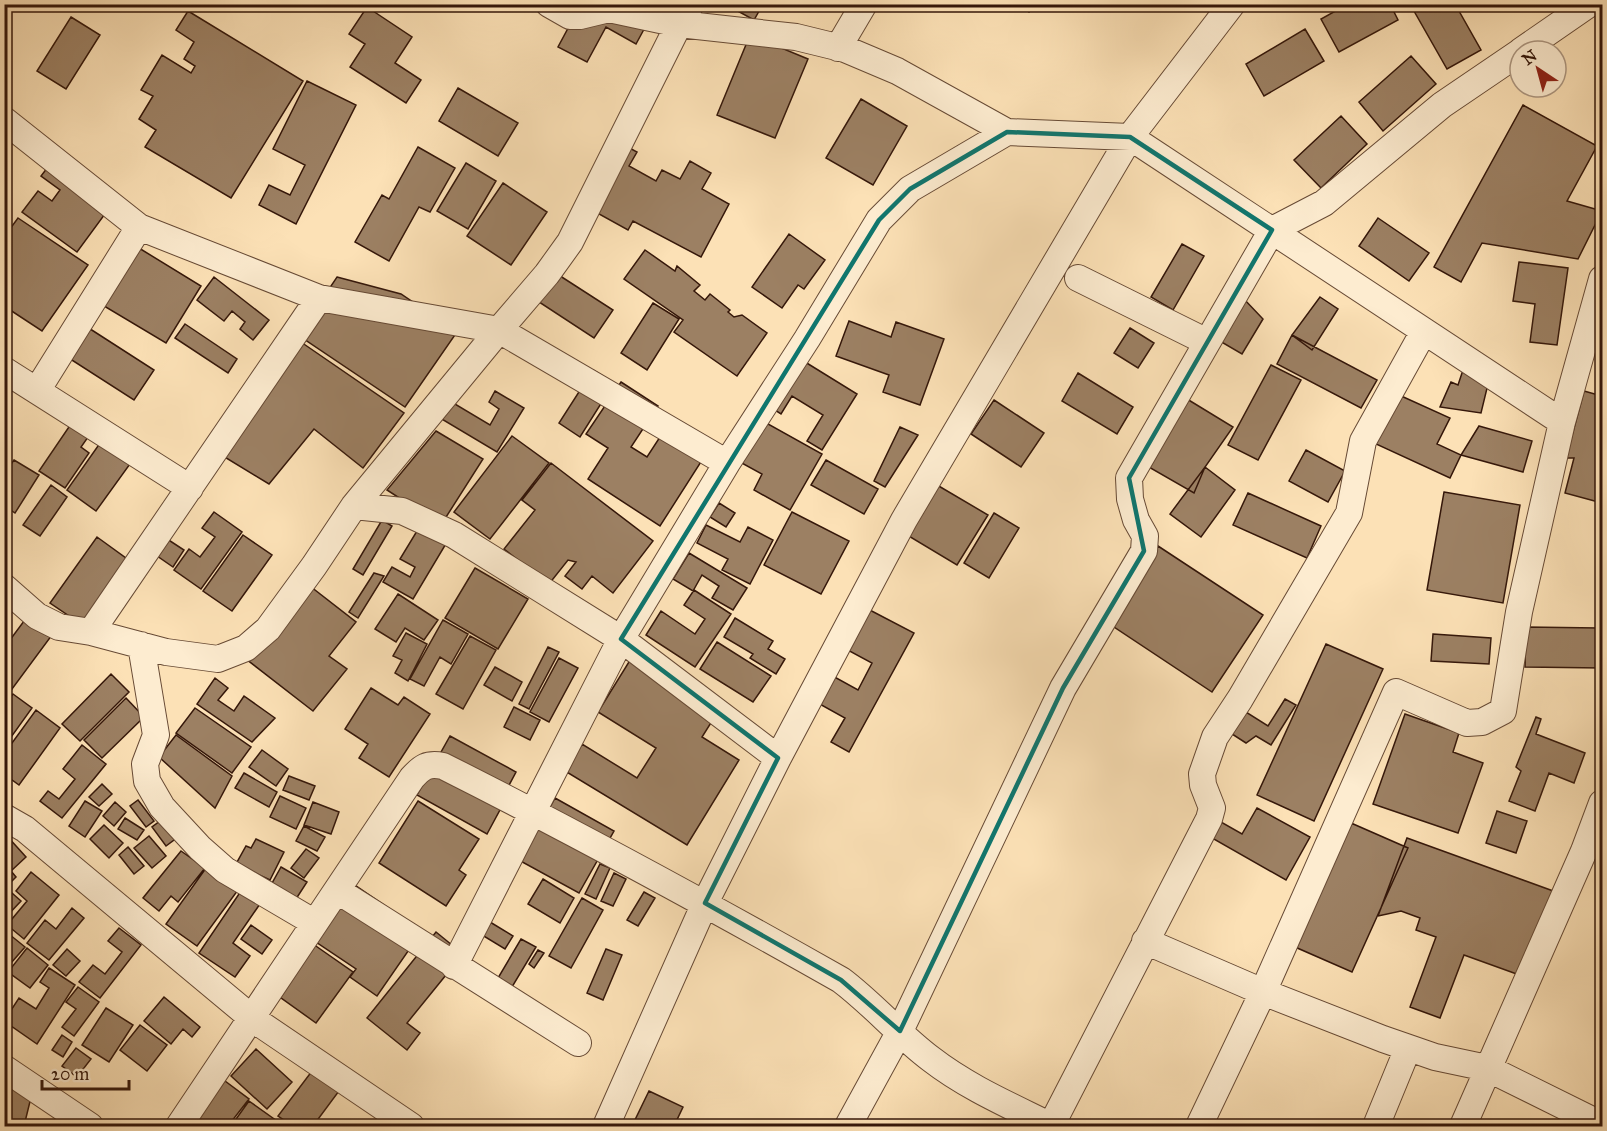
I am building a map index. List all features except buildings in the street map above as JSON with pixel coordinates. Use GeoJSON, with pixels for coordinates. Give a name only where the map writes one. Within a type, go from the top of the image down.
{"type":"FeatureCollection","features":[{"type":"Feature","properties":{"kind":"street"},"geometry":{"type":"LineString","coordinates":[[549,4],[570,16],[609,9],[685,14],[796,37],[838,48],[897,71],[1007,132],[1130,137],[1562,422]]}},
{"type":"Feature","properties":{"kind":"street"},"geometry":{"type":"LineString","coordinates":[[838,48],[864,4]]}},
{"type":"Feature","properties":{"kind":"street"},"geometry":{"type":"LineString","coordinates":[[606,1126],[705,903],[778,758],[904,520],[1130,137],[1232,4]]}},
{"type":"Feature","properties":{"kind":"street"},"geometry":{"type":"LineString","coordinates":[[1538,39],[1589,4]]}},
{"type":"Feature","properties":{"kind":"street"},"geometry":{"type":"LineString","coordinates":[[4,587],[37,616],[59,627],[91,632],[166,652],[218,659],[246,648],[268,629],[354,506],[548,274],[570,243],[685,14]]}},
{"type":"Feature","properties":{"kind":"street"},"geometry":{"type":"LineString","coordinates":[[848,1126],[900,1031],[1063,688],[1144,551],[1145,536],[1136,520],[1130,499],[1129,478],[1272,230],[1324,203],[1442,105],[1508,60]]}},
{"type":"Feature","properties":{"kind":"street"},"geometry":{"type":"LineString","coordinates":[[4,120],[139,227],[319,298],[499,330],[727,463]]}},
{"type":"Feature","properties":{"kind":"street"},"geometry":{"type":"LineString","coordinates":[[454,966],[621,639],[727,463],[807,339],[879,219],[910,189],[1007,132]]}},
{"type":"Feature","properties":{"kind":"street"},"geometry":{"type":"LineString","coordinates":[[38,389],[139,227]]}},
{"type":"Feature","properties":{"kind":"street"},"geometry":{"type":"LineString","coordinates":[[1078,278],[1207,342]]}},
{"type":"Feature","properties":{"kind":"street"},"geometry":{"type":"LineString","coordinates":[[1199,1126],[1263,992],[1396,692],[1467,723],[1482,722],[1503,711],[1519,612],[1562,422],[1602,279]]}},
{"type":"Feature","properties":{"kind":"street"},"geometry":{"type":"LineString","coordinates":[[91,632],[319,298]]}},
{"type":"Feature","properties":{"kind":"street"},"geometry":{"type":"LineString","coordinates":[[179,1126],[253,1019],[412,778],[430,764],[443,766],[532,811],[705,903],[841,980],[862,996],[929,1058],[957,1078],[1051,1126],[1209,819],[1212,808],[1203,785],[1202,774],[1215,737],[1240,699],[1349,513],[1363,441],[1424,331]]}},
{"type":"Feature","properties":{"kind":"street"},"geometry":{"type":"LineString","coordinates":[[5,370],[190,488]]}},
{"type":"Feature","properties":{"kind":"street"},"geometry":{"type":"LineString","coordinates":[[354,506],[402,511],[454,535],[621,639],[778,758]]}},
{"type":"Feature","properties":{"kind":"street"},"geometry":{"type":"LineString","coordinates":[[141,645],[156,735],[145,764],[147,781],[162,807],[200,848],[225,870],[315,923]]}},
{"type":"Feature","properties":{"kind":"street"},"geometry":{"type":"LineString","coordinates":[[1463,1126],[1584,850],[1602,803]]}},
{"type":"Feature","properties":{"kind":"street"},"geometry":{"type":"LineString","coordinates":[[4,817],[25,829],[253,1019],[411,1126]]}},
{"type":"Feature","properties":{"kind":"street"},"geometry":{"type":"LineString","coordinates":[[338,891],[578,1043]]}},
{"type":"Feature","properties":{"kind":"street"},"geometry":{"type":"LineString","coordinates":[[1145,941],[1263,992],[1408,1048],[1435,1057],[1487,1068],[1602,1125]]}},
{"type":"Feature","properties":{"kind":"street"},"geometry":{"type":"LineString","coordinates":[[1376,1126],[1408,1048]]}},
{"type":"Feature","properties":{"kind":"street"},"geometry":{"type":"LineString","coordinates":[[4,1068],[90,1126]]}},
{"type":"Feature","properties":{"kind":"highlighted area"},"geometry":{"type":"Polygon","coordinates":[[[1007,132],[1130,137],[1272,230],[1129,478],[1144,551],[1063,688],[900,1031],[841,980],[705,903],[778,758],[621,639],[879,220],[910,189],[1007,132]]]}}]}
